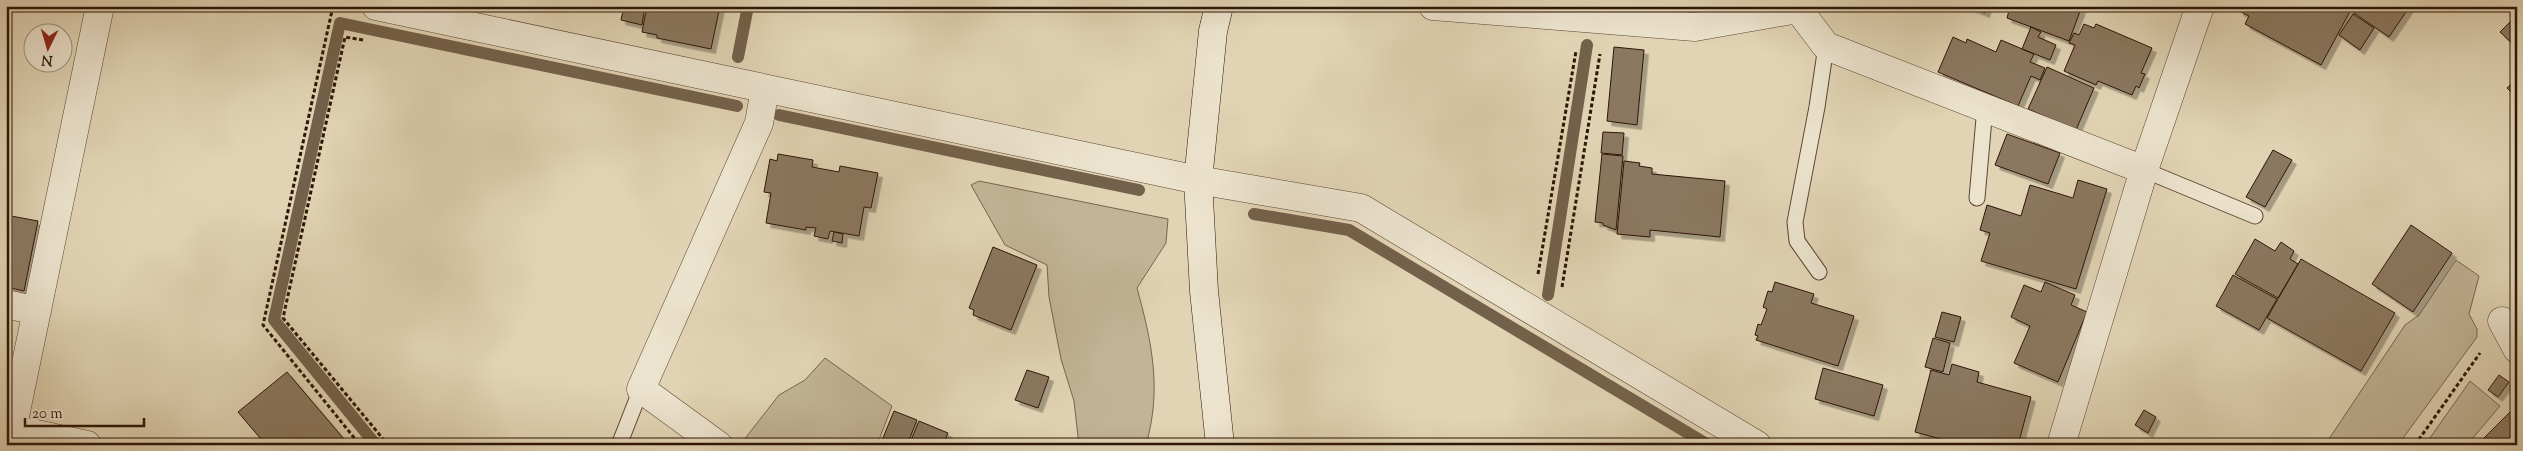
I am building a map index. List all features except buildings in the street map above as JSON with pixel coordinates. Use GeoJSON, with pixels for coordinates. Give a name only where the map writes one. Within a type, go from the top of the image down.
{"type":"FeatureCollection","features":[{"type":"Feature","properties":{"kind":"street"},"geometry":{"type":"LineString","coordinates":[[87,445],[11,437],[100,6]]}},
{"type":"Feature","properties":{"kind":"street"},"geometry":{"type":"LineString","coordinates":[[376,6],[1198,180],[1362,208],[1757,445]]}},
{"type":"Feature","properties":{"kind":"street"},"geometry":{"type":"LineString","coordinates":[[1219,6],[1213,31],[1198,180],[1204,291],[1220,445]]}},
{"type":"Feature","properties":{"kind":"street"},"geometry":{"type":"LineString","coordinates":[[1433,6],[1598,15],[1695,27],[1796,8],[1826,46],[2144,170]]}},
{"type":"Feature","properties":{"kind":"street"},"geometry":{"type":"LineString","coordinates":[[2061,445],[2144,170],[2200,6]]}},
{"type":"Feature","properties":{"kind":"street"},"geometry":{"type":"LineString","coordinates":[[718,445],[641,389],[759,122],[765,89]]}},
{"type":"Feature","properties":{"kind":"street"},"geometry":{"type":"LineString","coordinates":[[6,304],[37,311]]}},
{"type":"Feature","properties":{"kind":"street"},"geometry":{"type":"LineString","coordinates":[[2502,321],[2517,349]]}},
{"type":"Feature","properties":{"kind":"lane"},"geometry":{"type":"LineString","coordinates":[[1819,272],[1797,241],[1796,222],[1818,107],[1826,46]]}},
{"type":"Feature","properties":{"kind":"lane"},"geometry":{"type":"LineString","coordinates":[[1977,198],[1985,107]]}},
{"type":"Feature","properties":{"kind":"lane"},"geometry":{"type":"LineString","coordinates":[[2144,170],[2255,216]]}},
{"type":"Feature","properties":{"kind":"lane"},"geometry":{"type":"LineString","coordinates":[[619,445],[641,389]]}},
{"type":"Feature","properties":{"kind":"path"},"geometry":{"type":"LineString","coordinates":[[333,6],[263,325],[360,445]]}},
{"type":"Feature","properties":{"kind":"path"},"geometry":{"type":"LineString","coordinates":[[1532,310],[1598,15]]}},
{"type":"Feature","properties":{"kind":"path"},"geometry":{"type":"LineString","coordinates":[[1555,324],[1598,15]]}},
{"type":"Feature","properties":{"kind":"path"},"geometry":{"type":"LineString","coordinates":[[365,41],[345,37],[283,318],[388,445]]}},
{"type":"Feature","properties":{"kind":"path"},"geometry":{"type":"LineString","coordinates":[[2415,445],[2502,321]]}},
{"type":"Feature","properties":{"kind":"shaded area"},"geometry":{"type":"Polygon","coordinates":[[[979,181],[1168,219],[1166,243],[1137,288],[1151,347],[1153,366],[1153,405],[1146,445],[1079,445],[1074,401],[1061,359],[1049,297],[1047,265],[1005,245],[971,185],[979,181]]]}},
{"type":"Feature","properties":{"kind":"shaded area"},"geometry":{"type":"Polygon","coordinates":[[[2456,260],[2479,276],[2469,314],[2477,329],[2477,337],[2398,445],[2325,445],[2405,325],[2419,315],[2456,260]]]}},
{"type":"Feature","properties":{"kind":"shaded area"},"geometry":{"type":"Polygon","coordinates":[[[825,358],[892,406],[877,445],[740,445],[779,395],[805,380],[825,358]]]}},
{"type":"Feature","properties":{"kind":"shaded area"},"geometry":{"type":"Polygon","coordinates":[[[2470,381],[2500,406],[2467,445],[2425,445],[2470,381]]]}},
{"type":"Feature","properties":{"kind":"waterway"},"geometry":{"type":"LineString","coordinates":[[738,57],[748,6]]}},
{"type":"Feature","properties":{"kind":"waterway"},"geometry":{"type":"LineString","coordinates":[[376,445],[274,320],[340,23],[737,106]]}},
{"type":"Feature","properties":{"kind":"waterway"},"geometry":{"type":"LineString","coordinates":[[1548,295],[1587,45]]}},
{"type":"Feature","properties":{"kind":"waterway"},"geometry":{"type":"LineString","coordinates":[[779,115],[1139,190]]}},
{"type":"Feature","properties":{"kind":"waterway"},"geometry":{"type":"LineString","coordinates":[[1254,214],[1349,230],[1708,445]]}}]}
